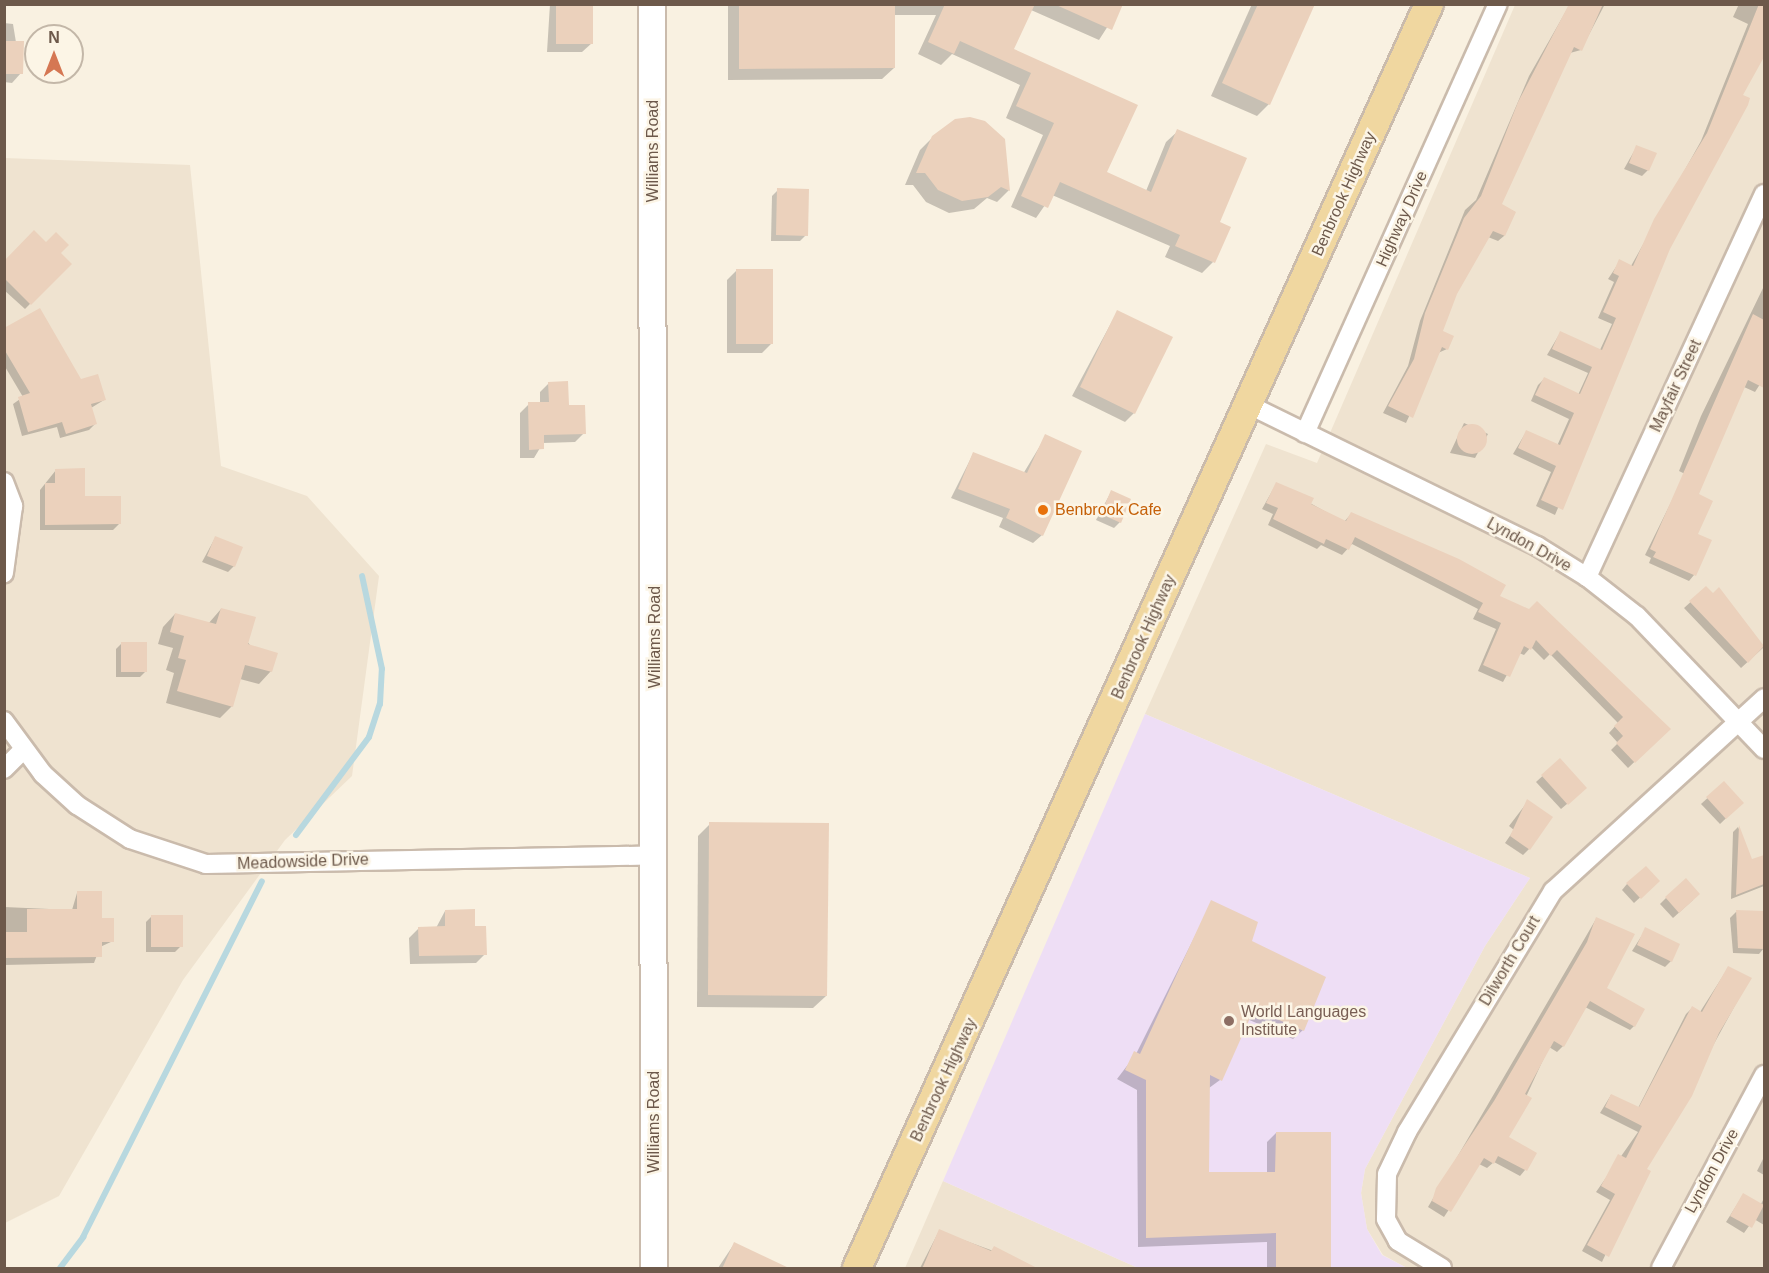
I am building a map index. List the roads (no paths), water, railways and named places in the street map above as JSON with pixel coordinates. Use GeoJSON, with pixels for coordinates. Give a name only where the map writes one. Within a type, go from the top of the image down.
{"type":"FeatureCollection","features":[{"type":"Feature","properties":{"kind":"main road","name":"Benbrook Highway"},"geometry":{"type":"LineString","coordinates":[[857,1269],[1429,4]]}},
{"type":"Feature","properties":{"kind":"street","name":"Williams Road"},"geometry":{"type":"LineString","coordinates":[[652,4],[656,855],[654,1269]]}},
{"type":"Feature","properties":{"kind":"street","name":"Highway Drive"},"geometry":{"type":"LineString","coordinates":[[1305,433],[1498,4]]}},
{"type":"Feature","properties":{"kind":"street","name":"Mayfair Street"},"geometry":{"type":"LineString","coordinates":[[1587,578],[1764,194]]}},
{"type":"Feature","properties":{"kind":"street","name":"Lyndon Drive"},"geometry":{"type":"LineString","coordinates":[[1248,405],[1538,546],[1587,578],[1637,616],[1764,749]]}},
{"type":"Feature","properties":{"kind":"street"},"geometry":{"type":"LineString","coordinates":[[4,482],[14,507],[14,534],[4,573]]}},
{"type":"Feature","properties":{"kind":"street","name":"Dilworth Court"},"geometry":{"type":"LineString","coordinates":[[1442,1269],[1398,1241],[1386,1219],[1387,1174],[1407,1132],[1552,891],[1739,724],[1764,698]]}},
{"type":"Feature","properties":{"kind":"street","name":"Meadowside Drive"},"geometry":{"type":"LineString","coordinates":[[4,721],[23,750],[77,805],[130,839],[206,864],[656,855]]}},
{"type":"Feature","properties":{"kind":"street"},"geometry":{"type":"LineString","coordinates":[[4,769],[23,750]]}},
{"type":"Feature","properties":{"kind":"street","name":"Lyndon Drive"},"geometry":{"type":"LineString","coordinates":[[1661,1269],[1764,1075]]}},
{"type":"Feature","properties":{"kind":"waterway"},"geometry":{"type":"LineString","coordinates":[[296,835],[369,737],[380,704],[382,669],[362,576]]}},
{"type":"Feature","properties":{"kind":"waterway"},"geometry":{"type":"LineString","coordinates":[[60,1268],[83,1237],[262,881]]}},
{"type":"Feature","properties":{"kind":"place","name":"Benbrook Cafe"},"geometry":{"type":"Point","coordinates":[1043,510]}},
{"type":"Feature","properties":{"kind":"place","name":"World Languages Institute"},"geometry":{"type":"Point","coordinates":[1229,1021]}}]}
